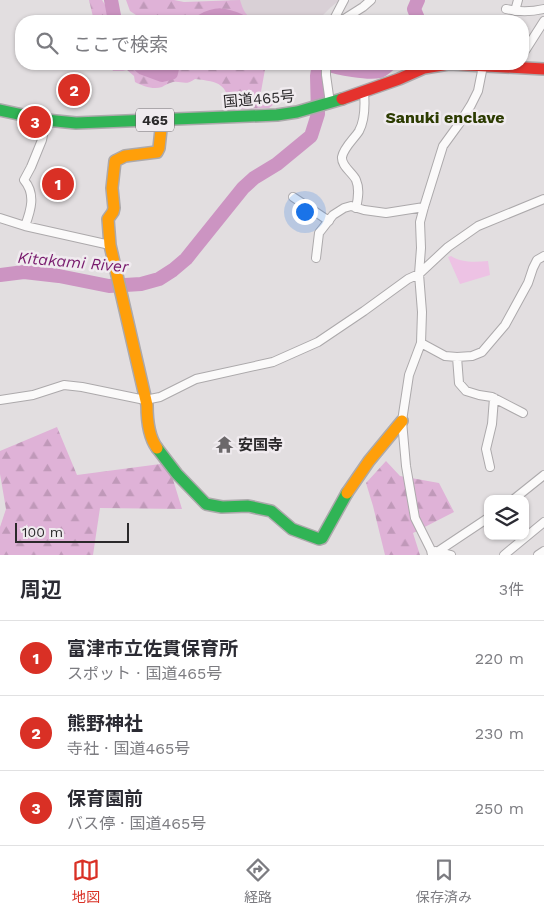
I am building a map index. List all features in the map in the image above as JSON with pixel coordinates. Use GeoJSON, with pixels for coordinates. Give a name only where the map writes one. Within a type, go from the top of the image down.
{"type":"FeatureCollection","features":[{"type":"Feature","properties":{"kind":"main road","name":"国道465号"},"geometry":{"type":"LineString","coordinates":[[529,67],[544,69]]}},
{"type":"Feature","properties":{"kind":"main road","name":"国道465号"},"geometry":{"type":"LineString","coordinates":[[0,110],[46,120],[76,123],[277,115],[327,104],[364,92],[419,70]]}},
{"type":"Feature","properties":{"kind":"main road"},"geometry":{"type":"LineString","coordinates":[[162,120],[157,152],[125,156],[115,161],[112,188],[114,208],[108,219],[110,245],[147,405],[147,420],[153,443],[177,474],[206,504],[222,507],[248,506],[270,511],[292,529],[318,539],[322,538],[348,490],[402,421]]}},
{"type":"Feature","properties":{"kind":"street"},"geometry":{"type":"LineString","coordinates":[[336,15],[344,0]]}},
{"type":"Feature","properties":{"kind":"street"},"geometry":{"type":"LineString","coordinates":[[351,15],[363,8],[371,0]]}},
{"type":"Feature","properties":{"kind":"street"},"geometry":{"type":"LineString","coordinates":[[514,11],[518,0]]}},
{"type":"Feature","properties":{"kind":"street"},"geometry":{"type":"LineString","coordinates":[[506,9],[527,12],[544,9]]}},
{"type":"Feature","properties":{"kind":"street"},"geometry":{"type":"LineString","coordinates":[[529,45],[544,21]]}},
{"type":"Feature","properties":{"kind":"street"},"geometry":{"type":"LineString","coordinates":[[326,70],[327,104]]}},
{"type":"Feature","properties":{"kind":"street"},"geometry":{"type":"LineString","coordinates":[[433,552],[415,518],[406,466],[402,421],[410,375],[421,343],[420,222],[443,146],[460,124],[478,92],[482,70]]}},
{"type":"Feature","properties":{"kind":"street"},"geometry":{"type":"LineString","coordinates":[[356,208],[358,188],[356,180],[342,162],[342,158],[361,126],[364,92]]}},
{"type":"Feature","properties":{"kind":"street"},"geometry":{"type":"LineString","coordinates":[[25,226],[30,214],[31,197],[29,186],[24,180],[42,140],[46,120]]}},
{"type":"Feature","properties":{"kind":"street"},"geometry":{"type":"LineString","coordinates":[[293,197],[329,220]]}},
{"type":"Feature","properties":{"kind":"street"},"geometry":{"type":"LineString","coordinates":[[0,400],[33,395],[64,385],[145,400],[160,397],[196,379],[273,362],[318,342],[408,279],[419,274],[448,247],[478,226],[544,200]]}},
{"type":"Feature","properties":{"kind":"street"},"geometry":{"type":"LineString","coordinates":[[316,258],[320,233],[333,215],[344,208],[351,206],[376,212],[386,212],[424,207]]}},
{"type":"Feature","properties":{"kind":"street"},"geometry":{"type":"LineString","coordinates":[[0,218],[25,226],[110,245]]}},
{"type":"Feature","properties":{"kind":"street"},"geometry":{"type":"LineString","coordinates":[[421,343],[445,356],[472,356],[482,352],[505,325],[528,283],[532,268],[537,260],[544,256]]}},
{"type":"Feature","properties":{"kind":"street"},"geometry":{"type":"LineString","coordinates":[[457,357],[459,383],[466,391],[494,398],[523,413]]}},
{"type":"Feature","properties":{"kind":"street"},"geometry":{"type":"LineString","coordinates":[[490,467],[486,450],[492,424],[494,398]]}},
{"type":"Feature","properties":{"kind":"street"},"geometry":{"type":"LineString","coordinates":[[519,495],[544,475]]}},
{"type":"Feature","properties":{"kind":"street"},"geometry":{"type":"LineString","coordinates":[[433,552],[484,520]]}},
{"type":"Feature","properties":{"kind":"street"},"geometry":{"type":"LineString","coordinates":[[504,555],[544,522]]}},
{"type":"Feature","properties":{"kind":"street"},"geometry":{"type":"LineString","coordinates":[[538,555],[544,551]]}},
{"type":"Feature","properties":{"kind":"street"},"geometry":{"type":"LineString","coordinates":[[433,552],[451,555]]}},
{"type":"Feature","properties":{"kind":"shaded area"},"geometry":{"type":"Polygon","coordinates":[[[229,0],[340,0],[323,15],[245,15],[229,0]]]}},
{"type":"Feature","properties":{"kind":"shaded area"},"geometry":{"type":"Polygon","coordinates":[[[451,256],[464,261],[488,261],[490,275],[460,284],[448,257],[451,256]]]}},
{"type":"Feature","properties":{"kind":"green space"},"geometry":{"type":"Polygon","coordinates":[[[89,0],[102,0],[111,15],[93,15],[89,0]]]}},
{"type":"Feature","properties":{"kind":"green space"},"geometry":{"type":"Polygon","coordinates":[[[126,0],[174,0],[184,2],[240,0],[248,15],[136,15],[130,11],[126,0]]]}},
{"type":"Feature","properties":{"kind":"green space"},"geometry":{"type":"Polygon","coordinates":[[[127,70],[265,70],[260,97],[279,94],[283,97],[269,108],[231,109],[227,94],[216,83],[195,79],[189,82],[173,82],[159,88],[152,88],[135,82],[134,76],[127,70]]]}},
{"type":"Feature","properties":{"kind":"green space"},"geometry":{"type":"Polygon","coordinates":[[[57,427],[77,475],[168,463],[182,509],[100,508],[93,555],[0,555],[0,527],[6,509],[0,474],[0,451],[57,427]]]}},
{"type":"Feature","properties":{"kind":"green space"},"geometry":{"type":"Polygon","coordinates":[[[386,461],[400,476],[439,483],[454,512],[413,533],[420,555],[385,555],[366,483],[386,461]]]}},
{"type":"Feature","properties":{"kind":"waterway"},"geometry":{"type":"LineString","coordinates":[[111,0],[114,15]]}},
{"type":"Feature","properties":{"kind":"waterway"},"geometry":{"type":"LineString","coordinates":[[416,15],[414,9],[418,0]]}},
{"type":"Feature","properties":{"kind":"waterway"},"geometry":{"type":"LineString","coordinates":[[148,70],[162,75],[171,73],[172,70]]}},
{"type":"Feature","properties":{"kind":"waterway","name":"Kitakami River"},"geometry":{"type":"LineString","coordinates":[[0,275],[24,272],[59,276],[109,286],[141,284],[159,279],[173,270],[186,259],[243,188],[254,178],[277,164],[311,136],[318,114],[318,70]]}},
{"type":"Feature","properties":{"kind":"waterway"},"geometry":{"type":"LineString","coordinates":[[353,70],[368,72],[381,70]]}},
{"type":"Feature","properties":{"kind":"traffic: fast"},"geometry":{"type":"LineString","coordinates":[[0,110],[46,120],[76,123],[277,115],[297,112],[342,99]]}},
{"type":"Feature","properties":{"kind":"traffic: fast"},"geometry":{"type":"LineString","coordinates":[[157,448],[177,474],[206,504],[222,507],[248,506],[271,511],[292,529],[319,539],[322,538],[347,493]]}},
{"type":"Feature","properties":{"kind":"traffic: slow"},"geometry":{"type":"LineString","coordinates":[[157,448],[149,427],[147,405],[110,245],[108,219],[114,208],[112,188],[115,161],[125,156],[157,152],[162,120]]}},
{"type":"Feature","properties":{"kind":"traffic: slow"},"geometry":{"type":"LineString","coordinates":[[347,493],[369,461],[402,421]]}},
{"type":"Feature","properties":{"kind":"traffic: jam"},"geometry":{"type":"LineString","coordinates":[[529,68],[544,69]]}},
{"type":"Feature","properties":{"kind":"traffic: jam"},"geometry":{"type":"LineString","coordinates":[[342,99],[419,70]]}},
{"type":"Feature","properties":{"kind":"place","name":"熊野神社"},"geometry":{"type":"Point","coordinates":[74,90]}},
{"type":"Feature","properties":{"kind":"place","name":"保育園前"},"geometry":{"type":"Point","coordinates":[35,122]}},
{"type":"Feature","properties":{"kind":"place","name":"富津市立佐貫保育所"},"geometry":{"type":"Point","coordinates":[58,184]}},
{"type":"Feature","properties":{"kind":"place","name":"安国寺"},"geometry":{"type":"Point","coordinates":[224,445]}},
{"type":"Feature","properties":{"kind":"district","name":"Sanuki enclave"},"geometry":{"type":"Point","coordinates":[445,117]}}]}
